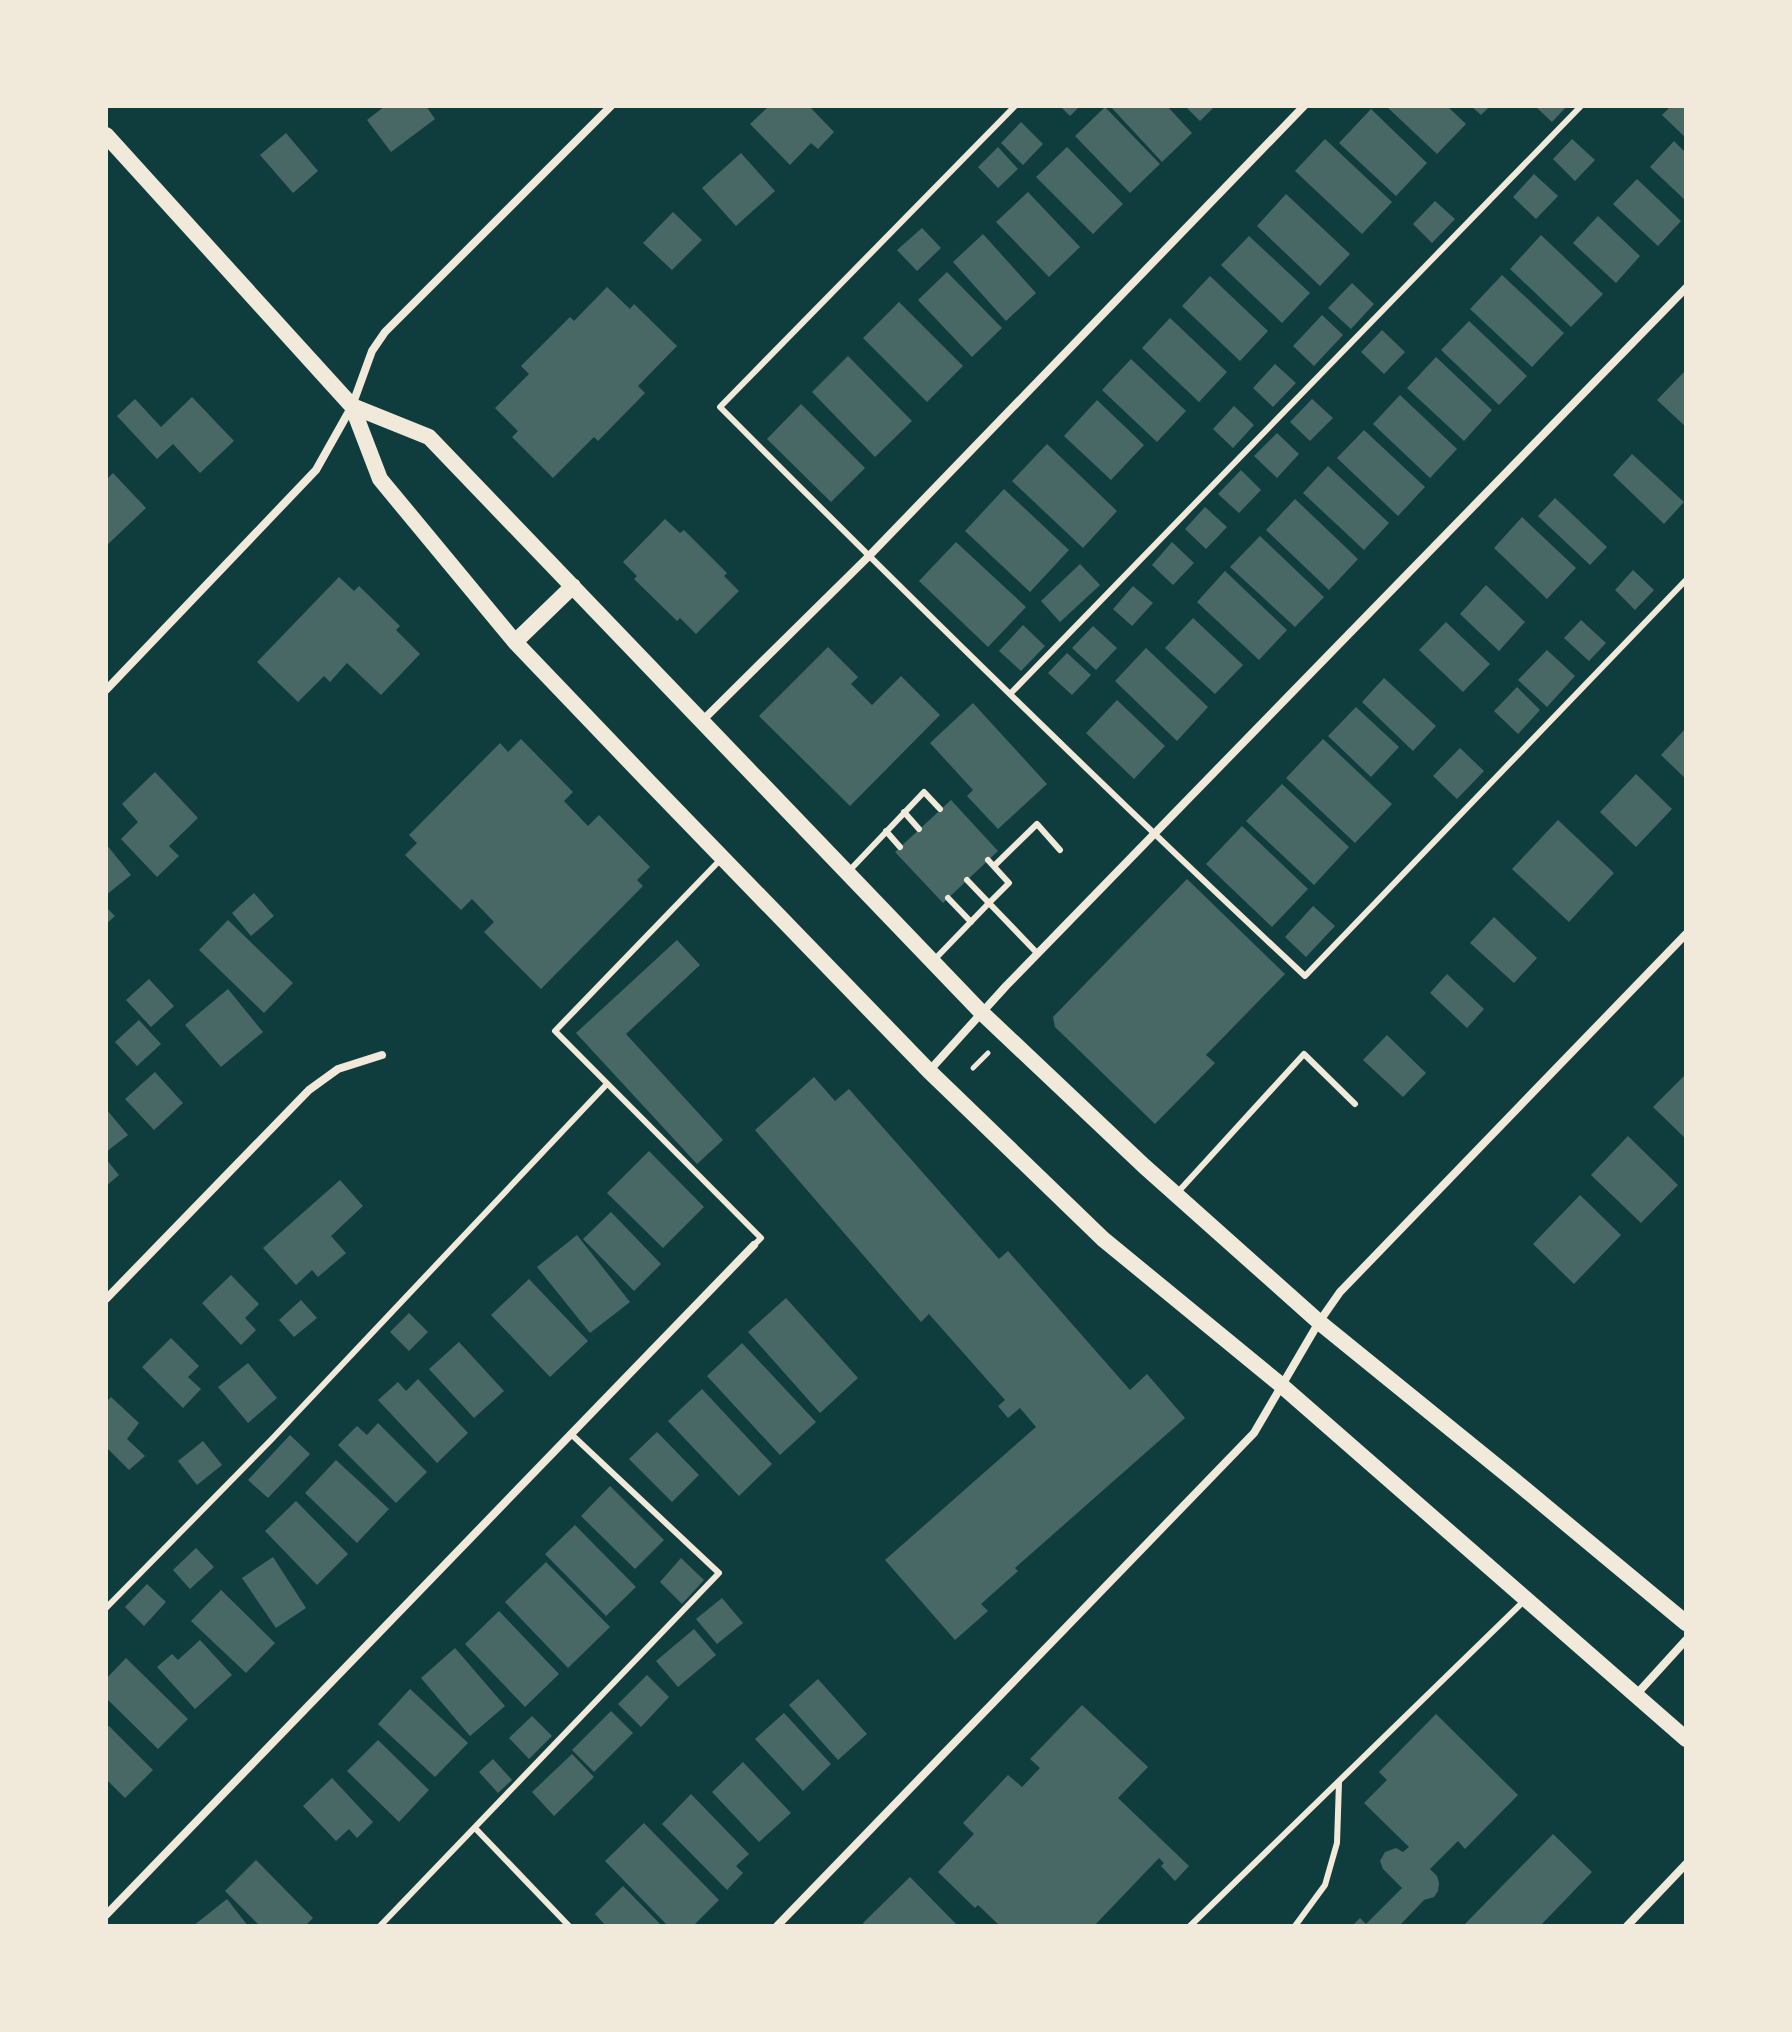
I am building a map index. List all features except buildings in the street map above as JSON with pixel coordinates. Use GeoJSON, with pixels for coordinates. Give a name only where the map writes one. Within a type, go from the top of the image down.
{"type":"FeatureCollection","features":[{"type":"Feature","properties":{"kind":"main road"},"geometry":{"type":"LineString","coordinates":[[106,135],[352,406],[380,479],[515,642],[929,1071],[1103,1239],[1281,1385],[1686,1739]]}},
{"type":"Feature","properties":{"kind":"main road"},"geometry":{"type":"LineString","coordinates":[[352,406],[429,437],[981,1012],[1319,1322],[1686,1623]]}},
{"type":"Feature","properties":{"kind":"main road"},"geometry":{"type":"LineString","coordinates":[[515,642],[573,586]]}},
{"type":"Feature","properties":{"kind":"street"},"geometry":{"type":"LineString","coordinates":[[106,690],[316,470],[352,406],[372,351],[385,332],[611,106]]}},
{"type":"Feature","properties":{"kind":"street"},"geometry":{"type":"LineString","coordinates":[[702,721],[869,556],[1304,106]]}},
{"type":"Feature","properties":{"kind":"street"},"geometry":{"type":"LineString","coordinates":[[929,1071],[981,1012],[1686,288]]}},
{"type":"Feature","properties":{"kind":"street"},"geometry":{"type":"LineString","coordinates":[[777,1926],[1254,1433],[1340,1292],[1686,934]]}},
{"type":"Feature","properties":{"kind":"street"},"geometry":{"type":"LineString","coordinates":[[106,1299],[309,1090],[338,1069],[382,1055]]}},
{"type":"Feature","properties":{"kind":"street"},"geometry":{"type":"LineString","coordinates":[[106,1915],[754,1245]]}},
{"type":"Feature","properties":{"kind":"street"},"geometry":{"type":"LineString","coordinates":[[1635,1696],[1686,1640]]}},
{"type":"Feature","properties":{"kind":"street"},"geometry":{"type":"LineString","coordinates":[[1627,1926],[1686,1864]]}},
{"type":"Feature","properties":{"kind":"lane"},"geometry":{"type":"LineString","coordinates":[[1015,106],[720,407],[1010,694],[1305,976],[1686,580]]}},
{"type":"Feature","properties":{"kind":"lane"},"geometry":{"type":"LineString","coordinates":[[1010,694],[1581,106]]}},
{"type":"Feature","properties":{"kind":"lane"},"geometry":{"type":"LineString","coordinates":[[847,873],[924,792],[940,809]]}},
{"type":"Feature","properties":{"kind":"lane"},"geometry":{"type":"LineString","coordinates":[[904,812],[919,829]]}},
{"type":"Feature","properties":{"kind":"lane"},"geometry":{"type":"LineString","coordinates":[[932,962],[1009,883],[991,863],[1037,824],[1060,850]]}},
{"type":"Feature","properties":{"kind":"lane"},"geometry":{"type":"LineString","coordinates":[[886,831],[900,847]]}},
{"type":"Feature","properties":{"kind":"lane"},"geometry":{"type":"LineString","coordinates":[[722,858],[555,1031],[761,1238],[754,1245]]}},
{"type":"Feature","properties":{"kind":"lane"},"geometry":{"type":"LineString","coordinates":[[967,880],[1038,954]]}},
{"type":"Feature","properties":{"kind":"lane"},"geometry":{"type":"LineString","coordinates":[[948,898],[971,922]]}},
{"type":"Feature","properties":{"kind":"lane"},"geometry":{"type":"LineString","coordinates":[[1176,1194],[1304,1054],[1355,1104]]}},
{"type":"Feature","properties":{"kind":"lane"},"geometry":{"type":"LineString","coordinates":[[106,1608],[271,1440],[607,1084]]}},
{"type":"Feature","properties":{"kind":"lane"},"geometry":{"type":"LineString","coordinates":[[380,1926],[719,1573],[571,1434]]}},
{"type":"Feature","properties":{"kind":"lane"},"geometry":{"type":"LineString","coordinates":[[1190,1926],[1525,1600]]}},
{"type":"Feature","properties":{"kind":"lane"},"geometry":{"type":"LineString","coordinates":[[1295,1926],[1325,1885],[1337,1843],[1339,1782]]}},
{"type":"Feature","properties":{"kind":"lane"},"geometry":{"type":"LineString","coordinates":[[475,1828],[569,1926]]}},
{"type":"Feature","properties":{"kind":"path"},"geometry":{"type":"LineString","coordinates":[[973,1068],[988,1053]]}}]}
